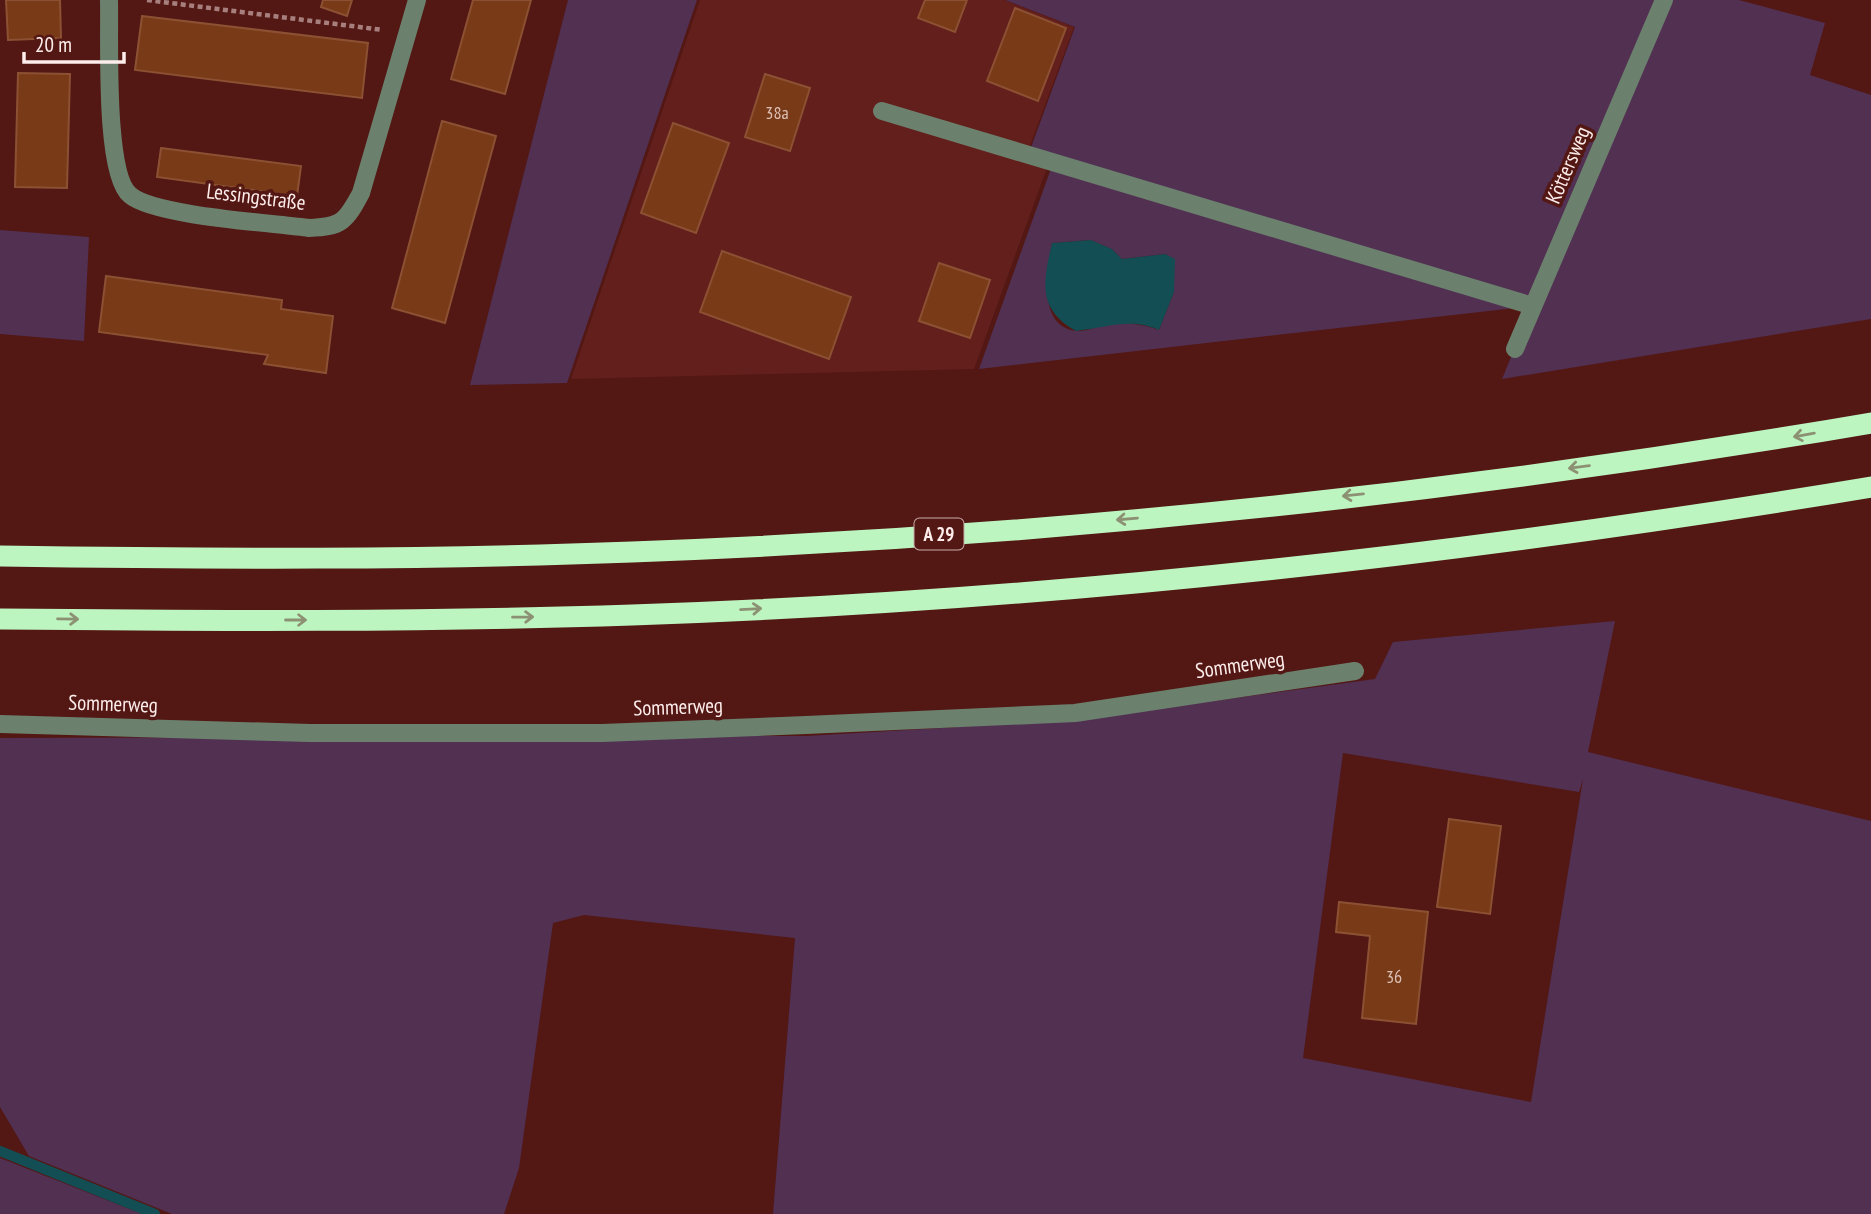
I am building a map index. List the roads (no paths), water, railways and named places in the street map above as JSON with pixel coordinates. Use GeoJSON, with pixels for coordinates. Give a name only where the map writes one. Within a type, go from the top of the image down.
{"type":"FeatureCollection","features":[{"type":"Feature","properties":{"kind":"highway","name":"A 29"},"geometry":{"type":"LineString","coordinates":[[0,556],[416,557],[634,552],[894,537],[1123,520],[1366,494],[1719,449],[1871,424]]}},
{"type":"Feature","properties":{"kind":"highway"},"geometry":{"type":"LineString","coordinates":[[0,619],[391,621],[636,615],[897,600],[1121,583],[1369,557],[1733,510],[1871,487]]}},
{"type":"Feature","properties":{"kind":"street","name":"Lessingstraße"},"geometry":{"type":"LineString","coordinates":[[109,0],[112,146],[122,186],[130,195],[163,208],[309,228],[332,227],[341,223],[349,216],[360,193],[416,0]]}},
{"type":"Feature","properties":{"kind":"street","name":"Köttersweg"},"geometry":{"type":"LineString","coordinates":[[1515,349],[1664,0]]}},
{"type":"Feature","properties":{"kind":"street"},"geometry":{"type":"LineString","coordinates":[[883,111],[1533,306]]}},
{"type":"Feature","properties":{"kind":"street","name":"Sommerweg"},"geometry":{"type":"LineString","coordinates":[[0,724],[310,733],[602,733],[1075,713],[1355,671]]}},
{"type":"Feature","properties":{"kind":"water"},"geometry":{"type":"Polygon","coordinates":[[[1091,240],[1112,249],[1122,259],[1165,254],[1175,259],[1174,292],[1159,330],[1137,324],[1117,324],[1076,331],[1063,323],[1055,313],[1049,304],[1045,282],[1052,243],[1091,240]]]}},
{"type":"Feature","properties":{"kind":"waterway"},"geometry":{"type":"LineString","coordinates":[[0,1151],[155,1214]]}}]}
